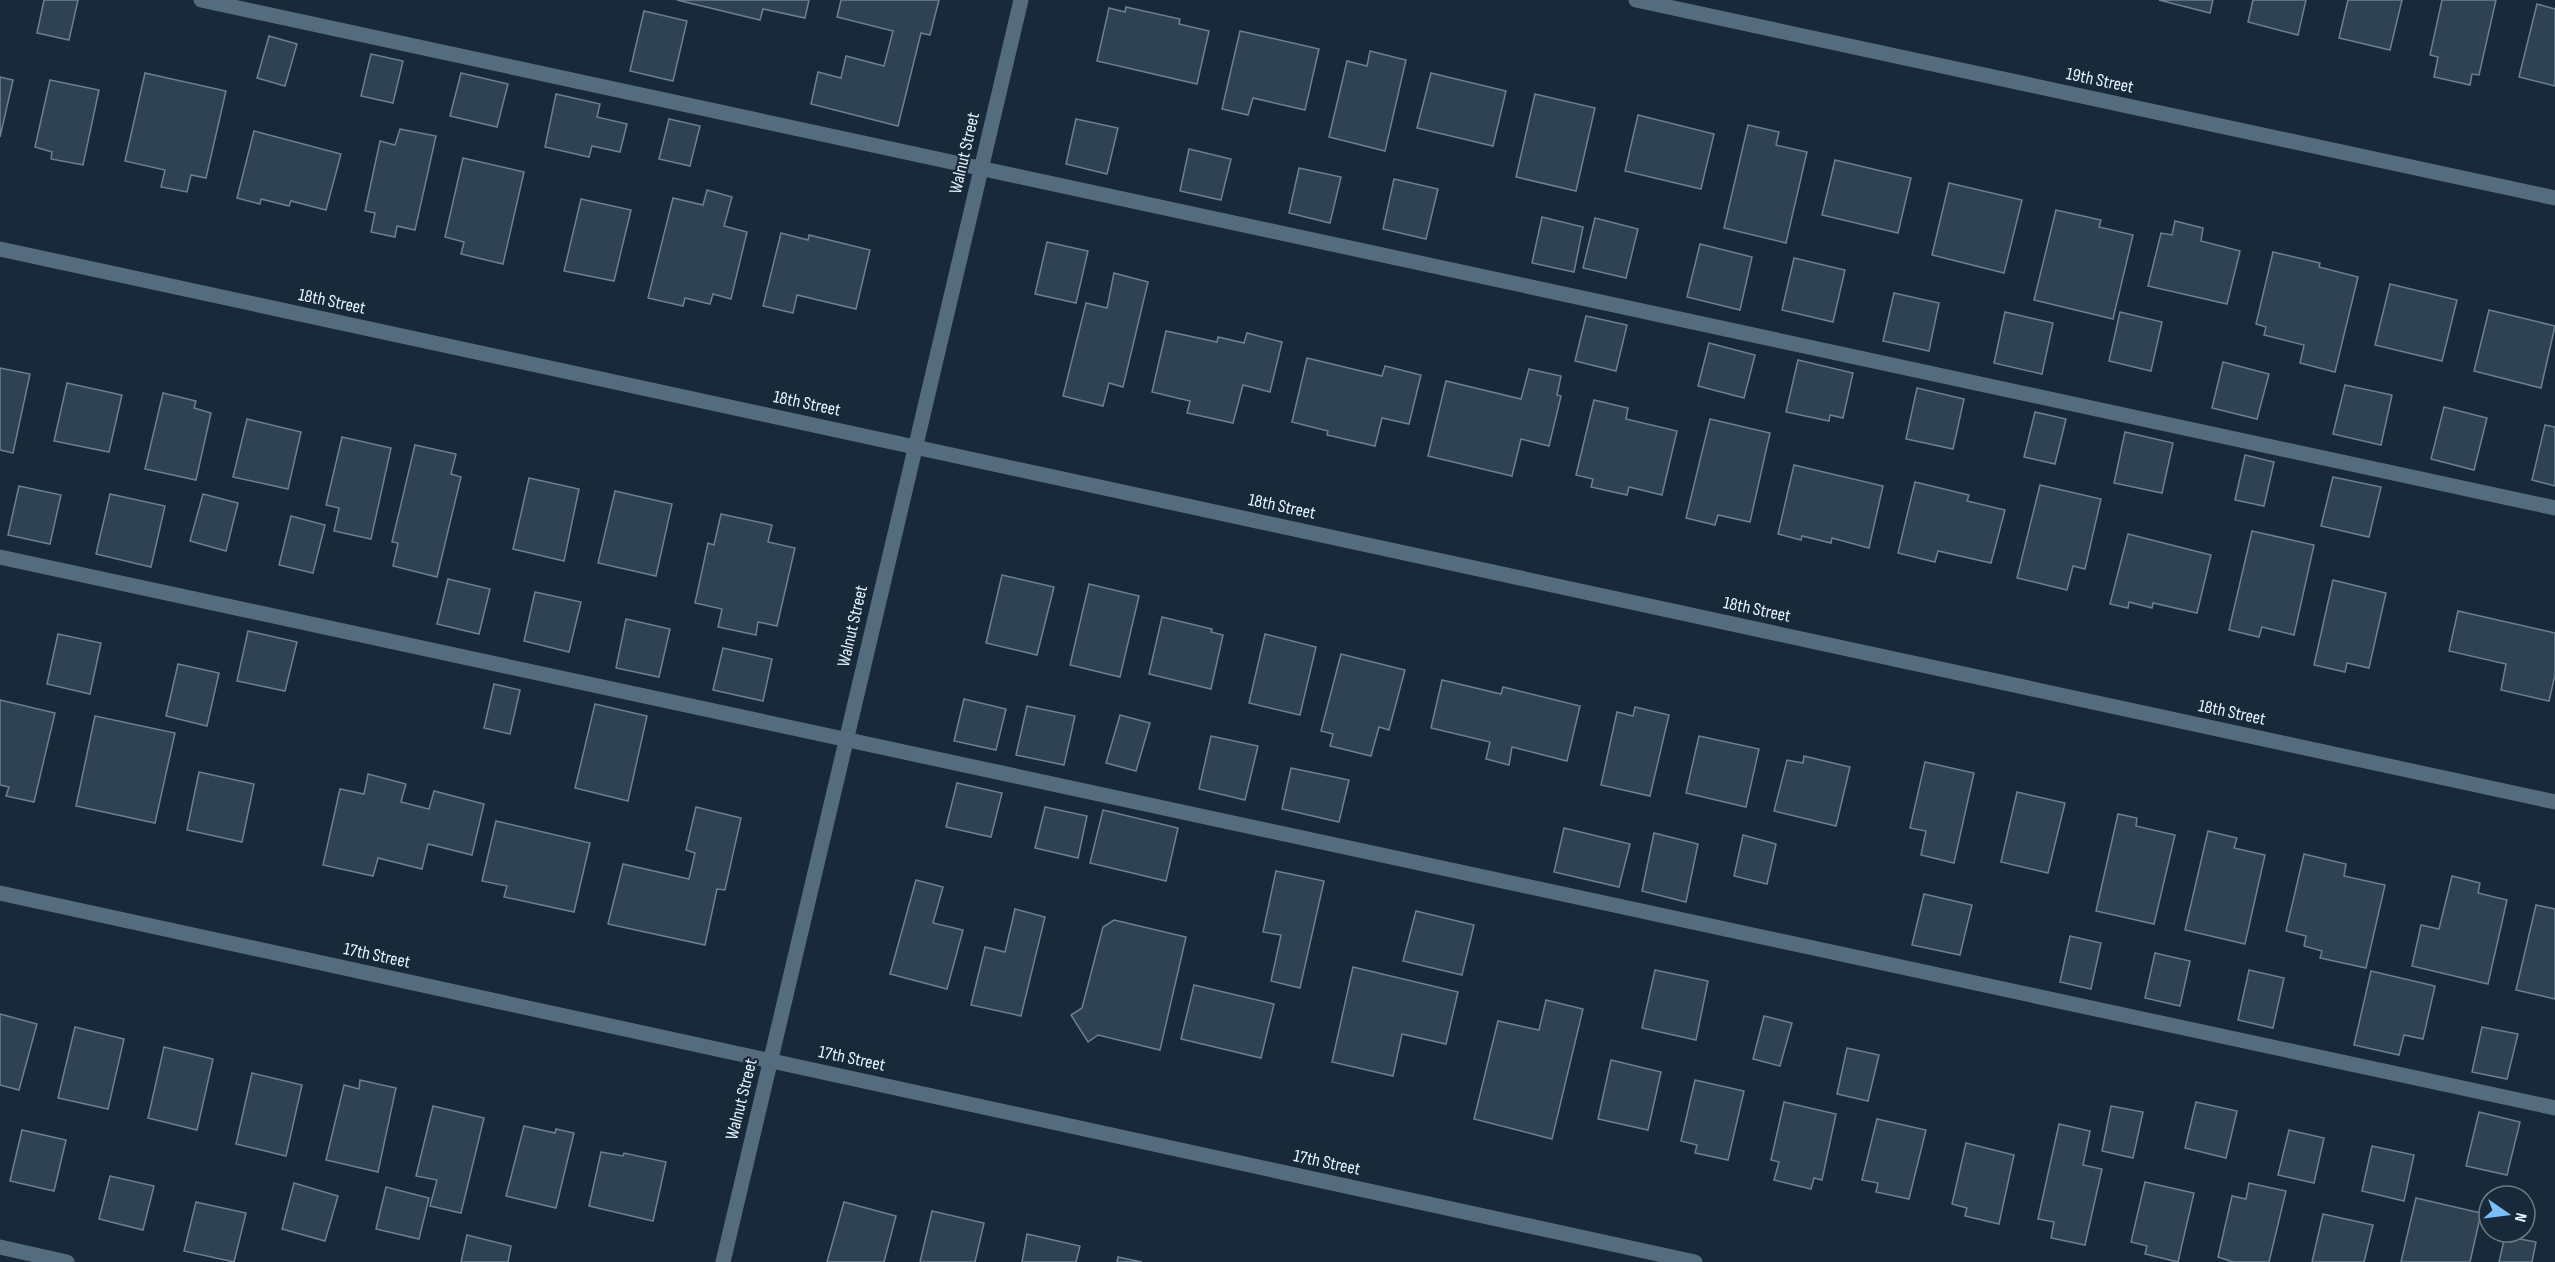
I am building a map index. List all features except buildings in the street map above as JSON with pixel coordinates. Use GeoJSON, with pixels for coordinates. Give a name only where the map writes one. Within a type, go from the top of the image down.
{"type":"FeatureCollection","features":[{"type":"Feature","properties":{"kind":"street"},"geometry":{"type":"LineString","coordinates":[[201,0],[2555,508]]}},
{"type":"Feature","properties":{"kind":"street","name":"Walnut Street"},"geometry":{"type":"LineString","coordinates":[[723,1262],[1021,0]]}},
{"type":"Feature","properties":{"kind":"street","name":"19th Street"},"geometry":{"type":"LineString","coordinates":[[1636,0],[2555,198]]}},
{"type":"Feature","properties":{"kind":"street","name":"18th Street"},"geometry":{"type":"LineString","coordinates":[[0,249],[2555,802]]}},
{"type":"Feature","properties":{"kind":"street"},"geometry":{"type":"LineString","coordinates":[[0,557],[2555,1108]]}},
{"type":"Feature","properties":{"kind":"street","name":"17th Street"},"geometry":{"type":"LineString","coordinates":[[0,893],[1695,1262]]}},
{"type":"Feature","properties":{"kind":"street"},"geometry":{"type":"LineString","coordinates":[[0,1247],[67,1262]]}}]}
